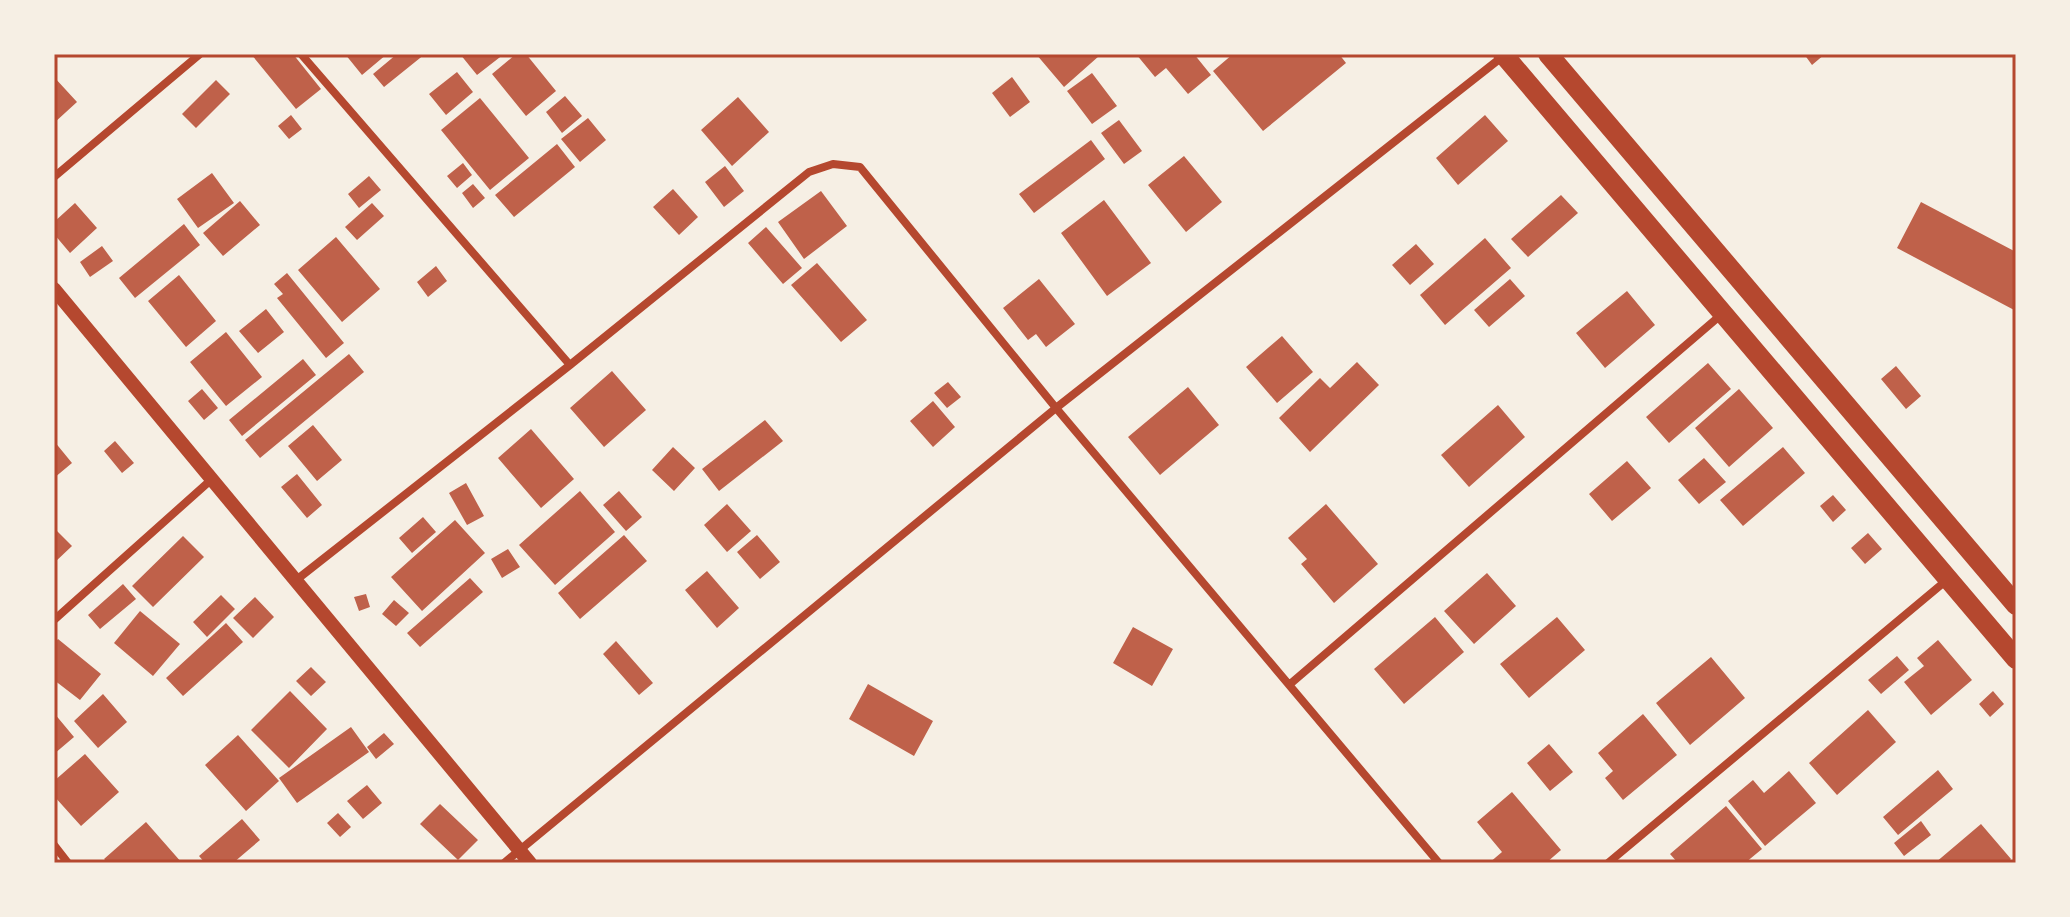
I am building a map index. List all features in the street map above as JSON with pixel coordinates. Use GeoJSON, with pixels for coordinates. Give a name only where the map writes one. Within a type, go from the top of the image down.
{"type":"FeatureCollection","features":[{"type":"Feature","properties":{"kind":"main road"},"geometry":{"type":"LineString","coordinates":[[1504,54],[2016,659]]}},
{"type":"Feature","properties":{"kind":"main road"},"geometry":{"type":"LineString","coordinates":[[1548,54],[2016,605]]}},
{"type":"Feature","properties":{"kind":"street"},"geometry":{"type":"LineString","coordinates":[[54,177],[200,54]]}},
{"type":"Feature","properties":{"kind":"street"},"geometry":{"type":"LineString","coordinates":[[301,54],[570,365]]}},
{"type":"Feature","properties":{"kind":"street"},"geometry":{"type":"LineString","coordinates":[[504,863],[1056,408],[1504,54]]}},
{"type":"Feature","properties":{"kind":"street"},"geometry":{"type":"LineString","coordinates":[[295,581],[809,172],[833,164],[860,167],[1056,408],[1439,863]]}},
{"type":"Feature","properties":{"kind":"street"},"geometry":{"type":"LineString","coordinates":[[54,289],[530,863]]}},
{"type":"Feature","properties":{"kind":"street"},"geometry":{"type":"LineString","coordinates":[[1289,685],[1722,314]]}},
{"type":"Feature","properties":{"kind":"street"},"geometry":{"type":"LineString","coordinates":[[54,620],[213,479]]}},
{"type":"Feature","properties":{"kind":"street"},"geometry":{"type":"LineString","coordinates":[[1608,863],[1948,579]]}},
{"type":"Feature","properties":{"kind":"street"},"geometry":{"type":"LineString","coordinates":[[54,845],[68,863]]}},
{"type":"Feature","properties":{"kind":"building"},"geometry":{"type":"Polygon","coordinates":[[[251,54],[293,54],[321,89],[296,109],[251,54]]]}},
{"type":"Feature","properties":{"kind":"building"},"geometry":{"type":"Polygon","coordinates":[[[345,54],[387,54],[362,75],[345,54]]]}},
{"type":"Feature","properties":{"kind":"building"},"geometry":{"type":"Polygon","coordinates":[[[397,54],[425,54],[384,87],[373,74],[397,54]]]}},
{"type":"Feature","properties":{"kind":"building"},"geometry":{"type":"Polygon","coordinates":[[[460,54],[504,54],[477,75],[460,54]]]}},
{"type":"Feature","properties":{"kind":"building"},"geometry":{"type":"Polygon","coordinates":[[[516,54],[526,54],[556,91],[526,116],[492,74],[516,54]]]}},
{"type":"Feature","properties":{"kind":"building"},"geometry":{"type":"Polygon","coordinates":[[[1036,54],[1097,54],[1099,56],[1064,87],[1036,54]]]}},
{"type":"Feature","properties":{"kind":"building"},"geometry":{"type":"Polygon","coordinates":[[[1136,54],[1194,54],[1211,75],[1188,94],[1166,68],[1155,77],[1136,54]]]}},
{"type":"Feature","properties":{"kind":"building"},"geometry":{"type":"Polygon","coordinates":[[[1233,54],[1339,54],[1346,63],[1263,131],[1213,71],[1233,54]]]}},
{"type":"Feature","properties":{"kind":"building"},"geometry":{"type":"Polygon","coordinates":[[[1804,54],[1825,54],[1812,65],[1804,54]]]}},
{"type":"Feature","properties":{"kind":"building"},"geometry":{"type":"Polygon","coordinates":[[[457,72],[473,92],[446,115],[429,94],[457,72]]]}},
{"type":"Feature","properties":{"kind":"building"},"geometry":{"type":"Polygon","coordinates":[[[1092,73],[1117,106],[1092,124],[1067,91],[1092,73]]]}},
{"type":"Feature","properties":{"kind":"building"},"geometry":{"type":"Polygon","coordinates":[[[54,77],[77,102],[54,123],[54,77]]]}},
{"type":"Feature","properties":{"kind":"building"},"geometry":{"type":"Polygon","coordinates":[[[1012,77],[1030,102],[1010,117],[992,93],[1012,77]]]}},
{"type":"Feature","properties":{"kind":"building"},"geometry":{"type":"Polygon","coordinates":[[[216,80],[230,94],[196,128],[182,114],[216,80]]]}},
{"type":"Feature","properties":{"kind":"building"},"geometry":{"type":"Polygon","coordinates":[[[565,96],[582,116],[562,133],[546,112],[565,96]]]}},
{"type":"Feature","properties":{"kind":"building"},"geometry":{"type":"Polygon","coordinates":[[[738,97],[769,132],[732,166],[701,130],[738,97]]]}},
{"type":"Feature","properties":{"kind":"building"},"geometry":{"type":"Polygon","coordinates":[[[480,98],[529,158],[490,190],[441,130],[480,98]]]}},
{"type":"Feature","properties":{"kind":"building"},"geometry":{"type":"Polygon","coordinates":[[[291,115],[302,129],[289,139],[278,126],[291,115]]]}},
{"type":"Feature","properties":{"kind":"building"},"geometry":{"type":"Polygon","coordinates":[[[1485,115],[1508,141],[1458,185],[1436,158],[1485,115]]]}},
{"type":"Feature","properties":{"kind":"building"},"geometry":{"type":"Polygon","coordinates":[[[588,118],[606,140],[580,162],[561,139],[588,118]]]}},
{"type":"Feature","properties":{"kind":"building"},"geometry":{"type":"Polygon","coordinates":[[[1119,120],[1142,151],[1124,164],[1101,133],[1119,120]]]}},
{"type":"Feature","properties":{"kind":"building"},"geometry":{"type":"Polygon","coordinates":[[[1091,140],[1105,159],[1034,213],[1019,194],[1091,140]]]}},
{"type":"Feature","properties":{"kind":"building"},"geometry":{"type":"Polygon","coordinates":[[[557,144],[575,167],[514,217],[495,195],[557,144]]]}},
{"type":"Feature","properties":{"kind":"building"},"geometry":{"type":"Polygon","coordinates":[[[1184,156],[1222,202],[1186,232],[1148,185],[1184,156]]]}},
{"type":"Feature","properties":{"kind":"building"},"geometry":{"type":"Polygon","coordinates":[[[463,163],[472,175],[457,188],[447,176],[463,163]]]}},
{"type":"Feature","properties":{"kind":"building"},"geometry":{"type":"Polygon","coordinates":[[[725,166],[744,191],[724,207],[705,182],[725,166]]]}},
{"type":"Feature","properties":{"kind":"building"},"geometry":{"type":"Polygon","coordinates":[[[212,173],[234,203],[198,228],[177,199],[212,173]]]}},
{"type":"Feature","properties":{"kind":"building"},"geometry":{"type":"Polygon","coordinates":[[[369,176],[381,190],[359,208],[348,194],[369,176]]]}},
{"type":"Feature","properties":{"kind":"building"},"geometry":{"type":"Polygon","coordinates":[[[473,184],[485,198],[473,208],[462,193],[473,184]]]}},
{"type":"Feature","properties":{"kind":"building"},"geometry":{"type":"Polygon","coordinates":[[[673,189],[698,217],[679,235],[653,207],[673,189]]]}},
{"type":"Feature","properties":{"kind":"building"},"geometry":{"type":"Polygon","coordinates":[[[821,191],[847,226],[804,259],[778,222],[821,191]]]}},
{"type":"Feature","properties":{"kind":"building"},"geometry":{"type":"Polygon","coordinates":[[[1561,195],[1578,213],[1528,257],[1511,239],[1561,195]]]}},
{"type":"Feature","properties":{"kind":"building"},"geometry":{"type":"Polygon","coordinates":[[[1104,200],[1151,263],[1107,296],[1061,233],[1104,200]]]}},
{"type":"Feature","properties":{"kind":"building"},"geometry":{"type":"Polygon","coordinates":[[[240,201],[260,225],[223,256],[203,233],[240,201]]]}},
{"type":"Feature","properties":{"kind":"building"},"geometry":{"type":"Polygon","coordinates":[[[1921,202],[2016,252],[2016,311],[1897,248],[1921,202]]]}},
{"type":"Feature","properties":{"kind":"building"},"geometry":{"type":"Polygon","coordinates":[[[75,203],[97,228],[70,253],[54,234],[54,222],[75,203]]]}},
{"type":"Feature","properties":{"kind":"building"},"geometry":{"type":"Polygon","coordinates":[[[372,203],[384,216],[357,240],[345,227],[372,203]]]}},
{"type":"Feature","properties":{"kind":"building"},"geometry":{"type":"Polygon","coordinates":[[[184,224],[200,245],[135,298],[119,278],[184,224]]]}},
{"type":"Feature","properties":{"kind":"building"},"geometry":{"type":"Polygon","coordinates":[[[766,227],[802,268],[783,284],[748,243],[766,227]]]}},
{"type":"Feature","properties":{"kind":"building"},"geometry":{"type":"Polygon","coordinates":[[[336,237],[380,289],[342,322],[298,270],[336,237]]]}},
{"type":"Feature","properties":{"kind":"building"},"geometry":{"type":"Polygon","coordinates":[[[1485,238],[1511,268],[1445,325],[1420,295],[1485,238]]]}},
{"type":"Feature","properties":{"kind":"building"},"geometry":{"type":"Polygon","coordinates":[[[1416,244],[1434,264],[1410,285],[1392,265],[1416,244]]]}},
{"type":"Feature","properties":{"kind":"building"},"geometry":{"type":"Polygon","coordinates":[[[102,246],[113,261],[90,277],[80,262],[102,246]]]}},
{"type":"Feature","properties":{"kind":"building"},"geometry":{"type":"Polygon","coordinates":[[[817,263],[867,320],[841,342],[791,285],[817,263]]]}},
{"type":"Feature","properties":{"kind":"building"},"geometry":{"type":"Polygon","coordinates":[[[436,266],[447,281],[428,297],[417,282],[436,266]]]}},
{"type":"Feature","properties":{"kind":"building"},"geometry":{"type":"Polygon","coordinates":[[[287,273],[344,343],[326,358],[277,298],[283,294],[274,284],[287,273]]]}},
{"type":"Feature","properties":{"kind":"building"},"geometry":{"type":"Polygon","coordinates":[[[179,275],[216,321],[186,347],[148,301],[179,275]]]}},
{"type":"Feature","properties":{"kind":"building"},"geometry":{"type":"Polygon","coordinates":[[[1039,279],[1075,324],[1046,347],[1036,334],[1028,340],[1003,308],[1039,279]]]}},
{"type":"Feature","properties":{"kind":"building"},"geometry":{"type":"Polygon","coordinates":[[[1510,279],[1525,296],[1489,327],[1474,310],[1510,279]]]}},
{"type":"Feature","properties":{"kind":"building"},"geometry":{"type":"Polygon","coordinates":[[[1627,291],[1655,325],[1605,368],[1576,333],[1627,291]]]}},
{"type":"Feature","properties":{"kind":"building"},"geometry":{"type":"Polygon","coordinates":[[[266,309],[284,332],[258,353],[239,331],[266,309]]]}},
{"type":"Feature","properties":{"kind":"building"},"geometry":{"type":"Polygon","coordinates":[[[226,332],[262,377],[226,406],[190,362],[226,332]]]}},
{"type":"Feature","properties":{"kind":"building"},"geometry":{"type":"Polygon","coordinates":[[[1282,336],[1313,372],[1277,403],[1246,367],[1282,336]]]}},
{"type":"Feature","properties":{"kind":"building"},"geometry":{"type":"Polygon","coordinates":[[[349,354],[364,372],[260,458],[245,440],[349,354]]]}},
{"type":"Feature","properties":{"kind":"building"},"geometry":{"type":"Polygon","coordinates":[[[303,359],[316,375],[242,436],[229,420],[303,359]]]}},
{"type":"Feature","properties":{"kind":"building"},"geometry":{"type":"Polygon","coordinates":[[[1357,362],[1379,385],[1310,452],[1279,418],[1320,378],[1330,388],[1357,362]]]}},
{"type":"Feature","properties":{"kind":"building"},"geometry":{"type":"Polygon","coordinates":[[[1708,363],[1731,389],[1669,443],[1646,417],[1708,363]]]}},
{"type":"Feature","properties":{"kind":"building"},"geometry":{"type":"Polygon","coordinates":[[[1896,366],[1921,396],[1906,409],[1881,379],[1896,366]]]}},
{"type":"Feature","properties":{"kind":"building"},"geometry":{"type":"Polygon","coordinates":[[[612,371],[646,410],[604,447],[570,408],[612,371]]]}},
{"type":"Feature","properties":{"kind":"building"},"geometry":{"type":"Polygon","coordinates":[[[948,382],[961,397],[947,408],[934,393],[948,382]]]}},
{"type":"Feature","properties":{"kind":"building"},"geometry":{"type":"Polygon","coordinates":[[[1188,387],[1219,425],[1160,475],[1128,437],[1188,387]]]}},
{"type":"Feature","properties":{"kind":"building"},"geometry":{"type":"Polygon","coordinates":[[[202,389],[218,408],[204,420],[188,401],[202,389]]]}},
{"type":"Feature","properties":{"kind":"building"},"geometry":{"type":"Polygon","coordinates":[[[1739,389],[1773,428],[1729,467],[1695,428],[1739,389]]]}},
{"type":"Feature","properties":{"kind":"building"},"geometry":{"type":"Polygon","coordinates":[[[933,401],[955,427],[933,447],[910,421],[933,401]]]}},
{"type":"Feature","properties":{"kind":"building"},"geometry":{"type":"Polygon","coordinates":[[[1498,405],[1525,437],[1469,487],[1441,455],[1498,405]]]}},
{"type":"Feature","properties":{"kind":"building"},"geometry":{"type":"Polygon","coordinates":[[[765,420],[783,441],[719,491],[702,469],[765,420]]]}},
{"type":"Feature","properties":{"kind":"building"},"geometry":{"type":"Polygon","coordinates":[[[313,425],[342,460],[317,481],[288,446],[313,425]]]}},
{"type":"Feature","properties":{"kind":"building"},"geometry":{"type":"Polygon","coordinates":[[[531,429],[574,479],[541,508],[498,458],[531,429]]]}},
{"type":"Feature","properties":{"kind":"building"},"geometry":{"type":"Polygon","coordinates":[[[54,441],[72,463],[54,478],[54,441]]]}},
{"type":"Feature","properties":{"kind":"building"},"geometry":{"type":"Polygon","coordinates":[[[115,441],[134,463],[122,473],[104,451],[115,441]]]}},
{"type":"Feature","properties":{"kind":"building"},"geometry":{"type":"Polygon","coordinates":[[[673,447],[695,468],[674,491],[652,470],[673,447]]]}},
{"type":"Feature","properties":{"kind":"building"},"geometry":{"type":"Polygon","coordinates":[[[1783,447],[1805,473],[1743,526],[1720,500],[1783,447]]]}},
{"type":"Feature","properties":{"kind":"building"},"geometry":{"type":"Polygon","coordinates":[[[1704,458],[1726,482],[1699,504],[1678,480],[1704,458]]]}},
{"type":"Feature","properties":{"kind":"building"},"geometry":{"type":"Polygon","coordinates":[[[1627,461],[1651,488],[1612,521],[1589,494],[1627,461]]]}},
{"type":"Feature","properties":{"kind":"building"},"geometry":{"type":"Polygon","coordinates":[[[297,474],[322,505],[307,518],[281,487],[297,474]]]}},
{"type":"Feature","properties":{"kind":"building"},"geometry":{"type":"Polygon","coordinates":[[[466,483],[484,516],[467,525],[449,493],[466,483]]]}},
{"type":"Feature","properties":{"kind":"building"},"geometry":{"type":"Polygon","coordinates":[[[580,491],[615,532],[555,585],[519,545],[580,491]]]}},
{"type":"Feature","properties":{"kind":"building"},"geometry":{"type":"Polygon","coordinates":[[[619,491],[642,517],[626,531],[603,505],[619,491]]]}},
{"type":"Feature","properties":{"kind":"building"},"geometry":{"type":"Polygon","coordinates":[[[1833,495],[1846,510],[1833,522],[1820,506],[1833,495]]]}},
{"type":"Feature","properties":{"kind":"building"},"geometry":{"type":"Polygon","coordinates":[[[727,504],[751,531],[727,552],[704,525],[727,504]]]}},
{"type":"Feature","properties":{"kind":"building"},"geometry":{"type":"Polygon","coordinates":[[[1326,504],[1378,564],[1334,603],[1301,564],[1307,559],[1288,538],[1326,504]]]}},
{"type":"Feature","properties":{"kind":"building"},"geometry":{"type":"Polygon","coordinates":[[[423,517],[436,532],[412,553],[399,538],[423,517]]]}},
{"type":"Feature","properties":{"kind":"building"},"geometry":{"type":"Polygon","coordinates":[[[455,520],[485,553],[422,611],[391,577],[455,520]]]}},
{"type":"Feature","properties":{"kind":"building"},"geometry":{"type":"Polygon","coordinates":[[[54,528],[72,546],[54,563],[54,528]]]}},
{"type":"Feature","properties":{"kind":"building"},"geometry":{"type":"Polygon","coordinates":[[[1868,533],[1882,549],[1865,564],[1851,548],[1868,533]]]}},
{"type":"Feature","properties":{"kind":"building"},"geometry":{"type":"Polygon","coordinates":[[[624,535],[647,561],[580,619],[558,593],[624,535]]]}},
{"type":"Feature","properties":{"kind":"building"},"geometry":{"type":"Polygon","coordinates":[[[757,535],[780,562],[760,579],[737,552],[757,535]]]}},
{"type":"Feature","properties":{"kind":"building"},"geometry":{"type":"Polygon","coordinates":[[[183,536],[204,557],[153,607],[132,586],[183,536]]]}},
{"type":"Feature","properties":{"kind":"building"},"geometry":{"type":"Polygon","coordinates":[[[508,549],[520,567],[502,578],[491,559],[508,549]]]}},
{"type":"Feature","properties":{"kind":"building"},"geometry":{"type":"Polygon","coordinates":[[[707,571],[739,608],[717,628],[685,590],[707,571]]]}},
{"type":"Feature","properties":{"kind":"building"},"geometry":{"type":"Polygon","coordinates":[[[1487,573],[1516,606],[1474,644],[1444,611],[1487,573]]]}},
{"type":"Feature","properties":{"kind":"building"},"geometry":{"type":"Polygon","coordinates":[[[470,578],[483,592],[420,647],[407,633],[470,578]]]}},
{"type":"Feature","properties":{"kind":"building"},"geometry":{"type":"Polygon","coordinates":[[[123,584],[136,599],[100,629],[88,615],[123,584]]]}},
{"type":"Feature","properties":{"kind":"building"},"geometry":{"type":"Polygon","coordinates":[[[366,594],[370,607],[359,611],[354,597],[366,594]]]}},
{"type":"Feature","properties":{"kind":"building"},"geometry":{"type":"Polygon","coordinates":[[[221,595],[235,609],[207,637],[193,622],[221,595]]]}},
{"type":"Feature","properties":{"kind":"building"},"geometry":{"type":"Polygon","coordinates":[[[255,597],[274,617],[253,638],[233,618],[255,597]]]}},
{"type":"Feature","properties":{"kind":"building"},"geometry":{"type":"Polygon","coordinates":[[[394,600],[409,613],[396,626],[382,614],[394,600]]]}},
{"type":"Feature","properties":{"kind":"building"},"geometry":{"type":"Polygon","coordinates":[[[140,611],[180,644],[153,676],[114,643],[140,611]]]}},
{"type":"Feature","properties":{"kind":"building"},"geometry":{"type":"Polygon","coordinates":[[[1435,617],[1464,652],[1404,704],[1374,669],[1435,617]]]}},
{"type":"Feature","properties":{"kind":"building"},"geometry":{"type":"Polygon","coordinates":[[[1557,617],[1585,650],[1529,698],[1500,664],[1557,617]]]}},
{"type":"Feature","properties":{"kind":"building"},"geometry":{"type":"Polygon","coordinates":[[[226,623],[243,642],[183,696],[166,678],[226,623]]]}},
{"type":"Feature","properties":{"kind":"building"},"geometry":{"type":"Polygon","coordinates":[[[1133,627],[1173,649],[1152,686],[1113,663],[1133,627]]]}},
{"type":"Feature","properties":{"kind":"building"},"geometry":{"type":"Polygon","coordinates":[[[58,639],[101,674],[80,700],[54,680],[54,644],[58,639]]]}},
{"type":"Feature","properties":{"kind":"building"},"geometry":{"type":"Polygon","coordinates":[[[1938,640],[1972,680],[1931,715],[1904,682],[1924,666],[1917,658],[1938,640]]]}},
{"type":"Feature","properties":{"kind":"building"},"geometry":{"type":"Polygon","coordinates":[[[616,641],[653,683],[639,695],[603,654],[616,641]]]}},
{"type":"Feature","properties":{"kind":"building"},"geometry":{"type":"Polygon","coordinates":[[[1897,656],[1909,670],[1881,694],[1868,680],[1897,656]]]}},
{"type":"Feature","properties":{"kind":"building"},"geometry":{"type":"Polygon","coordinates":[[[1711,657],[1745,698],[1690,745],[1656,703],[1711,657]]]}},
{"type":"Feature","properties":{"kind":"building"},"geometry":{"type":"Polygon","coordinates":[[[311,667],[326,682],[311,696],[296,681],[311,667]]]}},
{"type":"Feature","properties":{"kind":"building"},"geometry":{"type":"Polygon","coordinates":[[[868,684],[933,721],[914,756],[849,719],[868,684]]]}},
{"type":"Feature","properties":{"kind":"building"},"geometry":{"type":"Polygon","coordinates":[[[290,691],[327,729],[289,768],[251,730],[290,691]]]}},
{"type":"Feature","properties":{"kind":"building"},"geometry":{"type":"Polygon","coordinates":[[[1993,691],[2004,704],[1990,717],[1979,704],[1993,691]]]}},
{"type":"Feature","properties":{"kind":"building"},"geometry":{"type":"Polygon","coordinates":[[[103,694],[127,722],[98,748],[74,721],[103,694]]]}},
{"type":"Feature","properties":{"kind":"building"},"geometry":{"type":"Polygon","coordinates":[[[1868,710],[1896,742],[1837,795],[1809,763],[1868,710]]]}},
{"type":"Feature","properties":{"kind":"building"},"geometry":{"type":"Polygon","coordinates":[[[54,713],[74,737],[54,754],[54,713]]]}},
{"type":"Feature","properties":{"kind":"building"},"geometry":{"type":"Polygon","coordinates":[[[1643,714],[1677,755],[1623,800],[1605,778],[1613,771],[1598,753],[1643,714]]]}},
{"type":"Feature","properties":{"kind":"building"},"geometry":{"type":"Polygon","coordinates":[[[351,727],[369,752],[297,803],[279,778],[351,727]]]}},
{"type":"Feature","properties":{"kind":"building"},"geometry":{"type":"Polygon","coordinates":[[[384,733],[394,744],[376,759],[367,747],[384,733]]]}},
{"type":"Feature","properties":{"kind":"building"},"geometry":{"type":"Polygon","coordinates":[[[238,735],[279,781],[246,811],[205,765],[238,735]]]}},
{"type":"Feature","properties":{"kind":"building"},"geometry":{"type":"Polygon","coordinates":[[[1549,744],[1573,772],[1550,791],[1527,763],[1549,744]]]}},
{"type":"Feature","properties":{"kind":"building"},"geometry":{"type":"Polygon","coordinates":[[[85,754],[119,792],[81,826],[54,796],[54,781],[85,754]]]}},
{"type":"Feature","properties":{"kind":"building"},"geometry":{"type":"Polygon","coordinates":[[[1938,770],[1953,789],[1898,835],[1883,817],[1938,770]]]}},
{"type":"Feature","properties":{"kind":"building"},"geometry":{"type":"Polygon","coordinates":[[[1789,771],[1816,803],[1765,846],[1728,801],[1753,780],[1764,793],[1789,771]]]}},
{"type":"Feature","properties":{"kind":"building"},"geometry":{"type":"Polygon","coordinates":[[[367,785],[382,803],[363,819],[347,801],[367,785]]]}},
{"type":"Feature","properties":{"kind":"building"},"geometry":{"type":"Polygon","coordinates":[[[1512,792],[1561,850],[1546,863],[1489,863],[1502,852],[1477,822],[1512,792]]]}},
{"type":"Feature","properties":{"kind":"building"},"geometry":{"type":"Polygon","coordinates":[[[440,804],[478,840],[458,860],[420,824],[440,804]]]}},
{"type":"Feature","properties":{"kind":"building"},"geometry":{"type":"Polygon","coordinates":[[[1726,806],[1762,849],[1745,863],[1678,863],[1670,854],[1726,806]]]}},
{"type":"Feature","properties":{"kind":"building"},"geometry":{"type":"Polygon","coordinates":[[[338,813],[351,827],[340,837],[327,823],[338,813]]]}},
{"type":"Feature","properties":{"kind":"building"},"geometry":{"type":"Polygon","coordinates":[[[242,819],[260,840],[233,863],[205,863],[199,856],[242,819]]]}},
{"type":"Feature","properties":{"kind":"building"},"geometry":{"type":"Polygon","coordinates":[[[1921,821],[1931,835],[1904,856],[1894,843],[1921,821]]]}},
{"type":"Feature","properties":{"kind":"building"},"geometry":{"type":"Polygon","coordinates":[[[146,822],[182,863],[108,863],[104,859],[146,822]]]}},
{"type":"Feature","properties":{"kind":"building"},"geometry":{"type":"Polygon","coordinates":[[[1981,824],[2011,859],[2007,863],[1935,863],[1981,824]]]}}]}
